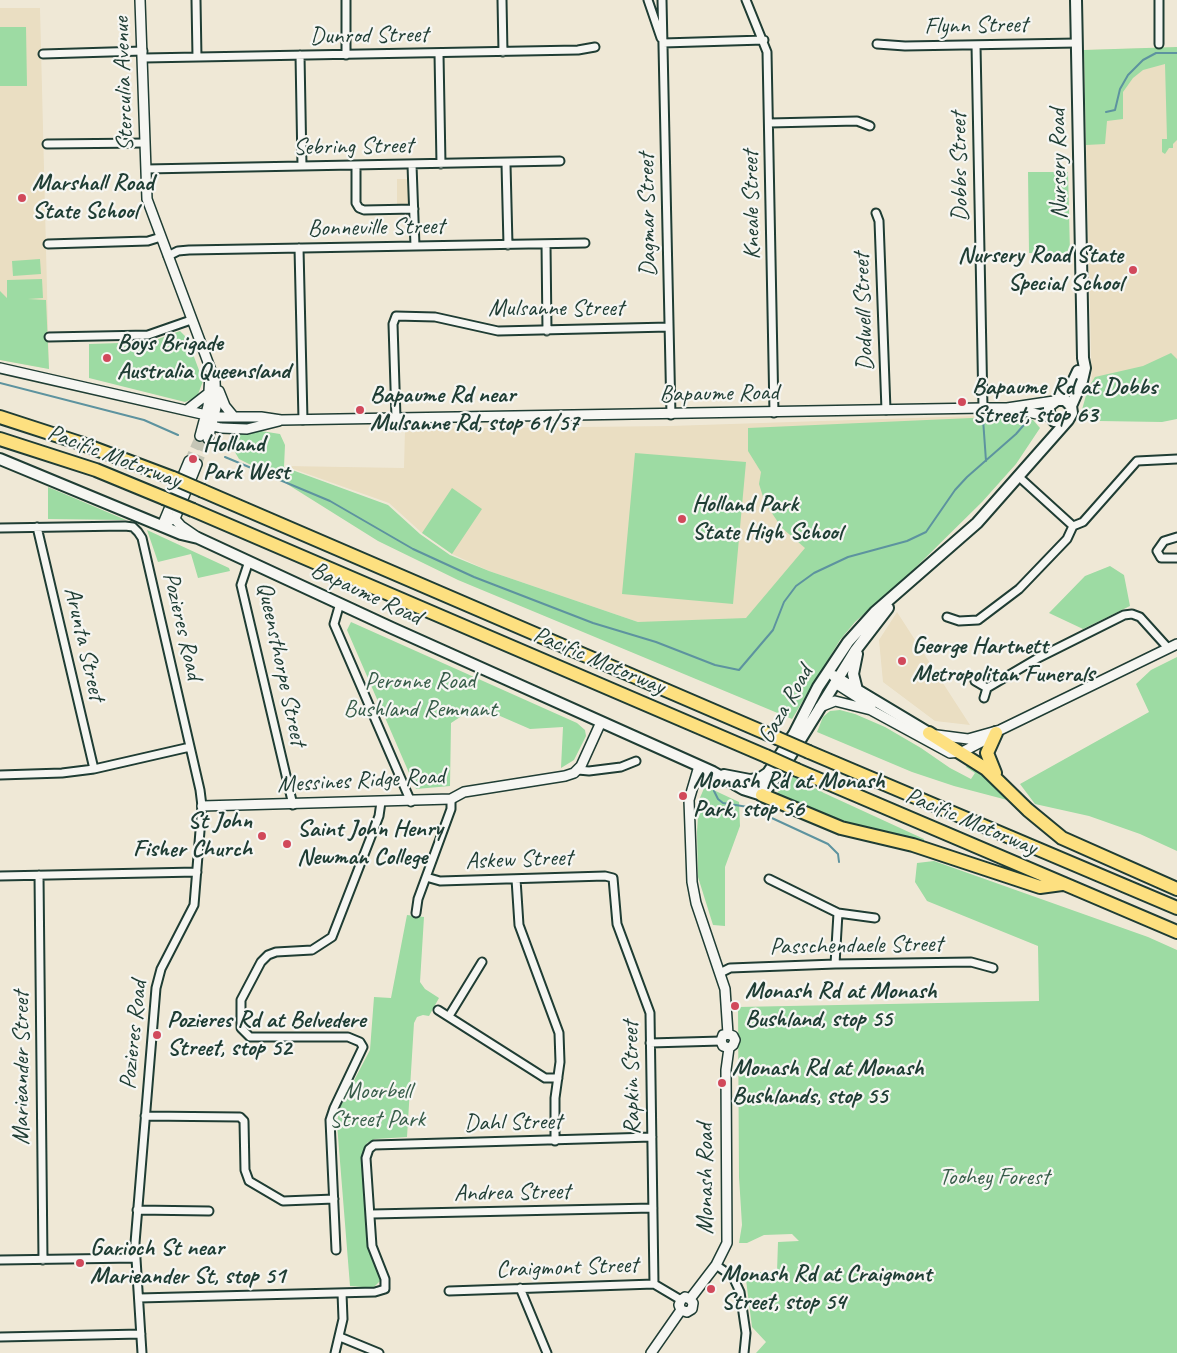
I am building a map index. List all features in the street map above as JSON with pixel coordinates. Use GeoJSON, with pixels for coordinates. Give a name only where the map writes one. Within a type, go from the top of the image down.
{"type":"FeatureCollection","features":[{"type":"Feature","properties":{"kind":"highway","name":"Pacific Motorway"},"geometry":{"type":"LineString","coordinates":[[0,417],[88,446],[172,478],[1177,908]]}},
{"type":"Feature","properties":{"kind":"highway","name":"Pacific Motorway"},"geometry":{"type":"LineString","coordinates":[[0,439],[96,470],[193,510],[1177,932]]}},
{"type":"Feature","properties":{"kind":"highway"},"geometry":{"type":"LineString","coordinates":[[929,732],[962,752],[999,780],[1028,810],[1062,838],[1177,889]]}},
{"type":"Feature","properties":{"kind":"highway"},"geometry":{"type":"LineString","coordinates":[[998,732],[989,746],[987,756],[999,780]]}},
{"type":"Feature","properties":{"kind":"highway"},"geometry":{"type":"LineString","coordinates":[[762,795],[841,828],[913,845],[1040,887],[1062,884]]}},
{"type":"Feature","properties":{"kind":"main road","name":"Nursery Road"},"geometry":{"type":"LineString","coordinates":[[1071,406],[1084,374],[1082,358],[1076,0]]}},
{"type":"Feature","properties":{"kind":"main road","name":"Nursery Road"},"geometry":{"type":"LineString","coordinates":[[1057,400],[1076,379],[1082,358]]}},
{"type":"Feature","properties":{"kind":"main road"},"geometry":{"type":"LineString","coordinates":[[1057,400],[1065,400],[1071,406],[1072,414],[1064,422],[1057,422],[1050,418],[1049,406],[1057,400]]}},
{"type":"Feature","properties":{"kind":"main road","name":"Gaza Road"},"geometry":{"type":"LineString","coordinates":[[1043,446],[1050,418]]}},
{"type":"Feature","properties":{"kind":"main road","name":"Gaza Road"},"geometry":{"type":"LineString","coordinates":[[762,795],[768,773],[794,734],[826,673],[859,629],[977,523],[1064,422]]}},
{"type":"Feature","properties":{"kind":"main road","name":"Bapaume Road"},"geometry":{"type":"LineString","coordinates":[[0,459],[163,526],[198,538],[713,772],[743,789],[762,795]]}},
{"type":"Feature","properties":{"kind":"main road","name":"Gaza Road"},"geometry":{"type":"LineString","coordinates":[[762,795],[781,770],[861,641],[912,581]]}},
{"type":"Feature","properties":{"kind":"main road"},"geometry":{"type":"LineString","coordinates":[[857,690],[853,669],[861,641]]}},
{"type":"Feature","properties":{"kind":"main road"},"geometry":{"type":"LineString","coordinates":[[826,673],[929,732]]}},
{"type":"Feature","properties":{"kind":"main road","name":"Bapaume Road"},"geometry":{"type":"LineString","coordinates":[[713,772],[747,780],[759,779],[768,773]]}},
{"type":"Feature","properties":{"kind":"street","name":"Sterculia Avenue"},"geometry":{"type":"LineString","coordinates":[[140,0],[144,55],[147,199],[216,384],[210,420],[204,438]]}},
{"type":"Feature","properties":{"kind":"street"},"geometry":{"type":"LineString","coordinates":[[196,0],[196,57]]}},
{"type":"Feature","properties":{"kind":"street"},"geometry":{"type":"LineString","coordinates":[[346,0],[346,54]]}},
{"type":"Feature","properties":{"kind":"street"},"geometry":{"type":"LineString","coordinates":[[502,0],[503,52]]}},
{"type":"Feature","properties":{"kind":"street","name":"Dagmar Street"},"geometry":{"type":"LineString","coordinates":[[648,0],[663,43]]}},
{"type":"Feature","properties":{"kind":"street","name":"Dagmar Street"},"geometry":{"type":"LineString","coordinates":[[662,0],[671,415]]}},
{"type":"Feature","properties":{"kind":"street","name":"Kneale Street"},"geometry":{"type":"LineString","coordinates":[[746,0],[764,40],[767,52],[774,413]]}},
{"type":"Feature","properties":{"kind":"street"},"geometry":{"type":"LineString","coordinates":[[1158,0],[1159,44]]}},
{"type":"Feature","properties":{"kind":"street"},"geometry":{"type":"LineString","coordinates":[[663,43],[764,40]]}},
{"type":"Feature","properties":{"kind":"street","name":"Flynn Street"},"geometry":{"type":"LineString","coordinates":[[877,44],[905,46],[1076,43]]}},
{"type":"Feature","properties":{"kind":"street","name":"Dobbs Street"},"geometry":{"type":"LineString","coordinates":[[976,45],[983,408]]}},
{"type":"Feature","properties":{"kind":"street","name":"Dunrod Street"},"geometry":{"type":"LineString","coordinates":[[43,54],[196,57],[439,54],[578,50],[595,46]]}},
{"type":"Feature","properties":{"kind":"street"},"geometry":{"type":"LineString","coordinates":[[439,54],[442,164]]}},
{"type":"Feature","properties":{"kind":"street"},"geometry":{"type":"LineString","coordinates":[[300,55],[302,166]]}},
{"type":"Feature","properties":{"kind":"street"},"geometry":{"type":"LineString","coordinates":[[769,123],[859,121],[870,126]]}},
{"type":"Feature","properties":{"kind":"street"},"geometry":{"type":"LineString","coordinates":[[47,144],[145,143]]}},
{"type":"Feature","properties":{"kind":"street","name":"Sebring Street"},"geometry":{"type":"LineString","coordinates":[[146,169],[506,164],[560,161]]}},
{"type":"Feature","properties":{"kind":"street"},"geometry":{"type":"LineString","coordinates":[[506,164],[508,245]]}},
{"type":"Feature","properties":{"kind":"street"},"geometry":{"type":"LineString","coordinates":[[412,165],[415,246]]}},
{"type":"Feature","properties":{"kind":"street"},"geometry":{"type":"LineString","coordinates":[[356,166],[356,203],[359,208],[364,210],[414,208]]}},
{"type":"Feature","properties":{"kind":"street","name":"Dodwell Street"},"geometry":{"type":"LineString","coordinates":[[876,213],[880,221],[886,410]]}},
{"type":"Feature","properties":{"kind":"street"},"geometry":{"type":"LineString","coordinates":[[48,244],[148,241],[161,237]]}},
{"type":"Feature","properties":{"kind":"street","name":"Bonneville Street"},"geometry":{"type":"LineString","coordinates":[[168,256],[180,251],[585,243]]}},
{"type":"Feature","properties":{"kind":"street"},"geometry":{"type":"LineString","coordinates":[[546,244],[547,331]]}},
{"type":"Feature","properties":{"kind":"street"},"geometry":{"type":"LineString","coordinates":[[299,248],[303,420]]}},
{"type":"Feature","properties":{"kind":"street","name":"Mulsanne Street"},"geometry":{"type":"LineString","coordinates":[[396,418],[393,324],[396,316],[435,317],[495,331],[669,327]]}},
{"type":"Feature","properties":{"kind":"street"},"geometry":{"type":"LineString","coordinates":[[49,337],[148,335],[191,320]]}},
{"type":"Feature","properties":{"kind":"street","name":"Sterculia Avenue"},"geometry":{"type":"LineString","coordinates":[[209,367],[210,420]]}},
{"type":"Feature","properties":{"kind":"street"},"geometry":{"type":"LineString","coordinates":[[0,368],[187,410],[210,420]]}},
{"type":"Feature","properties":{"kind":"street"},"geometry":{"type":"LineString","coordinates":[[216,384],[225,406],[234,417]]}},
{"type":"Feature","properties":{"kind":"street"},"geometry":{"type":"LineString","coordinates":[[187,410],[210,392]]}},
{"type":"Feature","properties":{"kind":"street","name":"Bapaume Road"},"geometry":{"type":"LineString","coordinates":[[210,420],[234,417],[303,420],[1007,408],[1057,400]]}},
{"type":"Feature","properties":{"kind":"street","name":"Bapaume Road"},"geometry":{"type":"LineString","coordinates":[[1007,408],[1050,418]]}},
{"type":"Feature","properties":{"kind":"street","name":"Bapaume Road"},"geometry":{"type":"LineString","coordinates":[[210,420],[247,429],[281,420]]}},
{"type":"Feature","properties":{"kind":"street"},"geometry":{"type":"LineString","coordinates":[[947,617],[959,621],[978,620],[1019,590],[1067,539],[1073,526],[1083,522],[1137,461],[1177,459]]}},
{"type":"Feature","properties":{"kind":"street"},"geometry":{"type":"LineString","coordinates":[[193,463],[174,518],[163,526],[193,463]]}},
{"type":"Feature","properties":{"kind":"street"},"geometry":{"type":"LineString","coordinates":[[1018,476],[1073,526]]}},
{"type":"Feature","properties":{"kind":"street"},"geometry":{"type":"LineString","coordinates":[[174,518],[181,526],[198,538]]}},
{"type":"Feature","properties":{"kind":"street","name":"Pozieres Road"},"geometry":{"type":"LineString","coordinates":[[37,527],[125,526],[133,527],[142,538],[202,806],[192,910],[157,978],[137,1210],[136,1258],[142,1353]]}},
{"type":"Feature","properties":{"kind":"street"},"geometry":{"type":"LineString","coordinates":[[0,528],[37,527]]}},
{"type":"Feature","properties":{"kind":"street","name":"Arunta Street"},"geometry":{"type":"LineString","coordinates":[[37,527],[94,769]]}},
{"type":"Feature","properties":{"kind":"street"},"geometry":{"type":"LineString","coordinates":[[1177,537],[1161,543],[1157,553],[1161,558],[1177,558]]}},
{"type":"Feature","properties":{"kind":"street","name":"Queensthorpe Street"},"geometry":{"type":"LineString","coordinates":[[250,562],[241,585],[293,805]]}},
{"type":"Feature","properties":{"kind":"street"},"geometry":{"type":"LineString","coordinates":[[340,603],[334,624],[411,802]]}},
{"type":"Feature","properties":{"kind":"street"},"geometry":{"type":"LineString","coordinates":[[837,681],[887,717],[945,752],[962,752],[998,732],[1173,646],[1140,617],[1124,614],[1038,658],[987,688],[984,698]]}},
{"type":"Feature","properties":{"kind":"street"},"geometry":{"type":"LineString","coordinates":[[975,681],[987,688]]}},
{"type":"Feature","properties":{"kind":"street"},"geometry":{"type":"LineString","coordinates":[[819,710],[827,702],[836,701],[867,708],[887,717]]}},
{"type":"Feature","properties":{"kind":"street"},"geometry":{"type":"LineString","coordinates":[[578,770],[601,722]]}},
{"type":"Feature","properties":{"kind":"street"},"geometry":{"type":"LineString","coordinates":[[929,732],[964,739],[998,732]]}},
{"type":"Feature","properties":{"kind":"street"},"geometry":{"type":"LineString","coordinates":[[0,775],[62,773],[94,769],[190,747]]}},
{"type":"Feature","properties":{"kind":"street","name":"Messines Ridge Road"},"geometry":{"type":"LineString","coordinates":[[202,806],[411,802],[451,799],[464,792],[565,776],[578,770],[588,771],[621,766],[636,761]]}},
{"type":"Feature","properties":{"kind":"street","name":"Monash Road"},"geometry":{"type":"LineString","coordinates":[[685,1299],[716,1265],[727,1243],[726,1070],[729,1048],[735,1040],[733,1036],[728,1034],[728,1004],[720,973],[696,903],[692,882],[689,795],[699,766]]}},
{"type":"Feature","properties":{"kind":"street"},"geometry":{"type":"LineString","coordinates":[[416,913],[418,899],[451,809],[451,799]]}},
{"type":"Feature","properties":{"kind":"street"},"geometry":{"type":"LineString","coordinates":[[336,1250],[329,1136],[330,1120],[363,1048],[360,1042],[348,1037],[250,1037],[241,1028],[241,1000],[261,962],[268,955],[276,952],[312,950],[332,936],[376,825],[381,802]]}},
{"type":"Feature","properties":{"kind":"street"},"geometry":{"type":"LineString","coordinates":[[0,876],[197,872]]}},
{"type":"Feature","properties":{"kind":"street","name":"Marieander Street"},"geometry":{"type":"LineString","coordinates":[[39,876],[43,1260]]}},
{"type":"Feature","properties":{"kind":"street","name":"Askew Street"},"geometry":{"type":"LineString","coordinates":[[426,877],[440,881],[605,876],[612,878]]}},
{"type":"Feature","properties":{"kind":"street","name":"Rapkin Street"},"geometry":{"type":"LineString","coordinates":[[612,878],[617,924],[650,1013],[654,1284]]}},
{"type":"Feature","properties":{"kind":"street"},"geometry":{"type":"LineString","coordinates":[[516,879],[518,925],[560,1033],[555,1098],[555,1142]]}},
{"type":"Feature","properties":{"kind":"street"},"geometry":{"type":"LineString","coordinates":[[769,879],[838,913],[875,918]]}},
{"type":"Feature","properties":{"kind":"street"},"geometry":{"type":"LineString","coordinates":[[835,964],[838,913]]}},
{"type":"Feature","properties":{"kind":"street"},"geometry":{"type":"LineString","coordinates":[[449,1016],[482,962]]}},
{"type":"Feature","properties":{"kind":"street","name":"Passchendaele Street"},"geometry":{"type":"LineString","coordinates":[[720,973],[730,968],[835,964],[971,962],[993,968]]}},
{"type":"Feature","properties":{"kind":"street"},"geometry":{"type":"LineString","coordinates":[[438,1010],[546,1078],[558,1078]]}},
{"type":"Feature","properties":{"kind":"street"},"geometry":{"type":"LineString","coordinates":[[728,1034],[723,1035],[721,1041],[723,1046],[729,1048]]}},
{"type":"Feature","properties":{"kind":"street"},"geometry":{"type":"LineString","coordinates":[[650,1043],[721,1041]]}},
{"type":"Feature","properties":{"kind":"street"},"geometry":{"type":"LineString","coordinates":[[145,1116],[240,1116],[244,1121],[245,1170],[250,1182],[283,1201],[334,1198]]}},
{"type":"Feature","properties":{"kind":"street","name":"Dahl Street"},"geometry":{"type":"LineString","coordinates":[[372,1214],[366,1158],[369,1149],[374,1145],[555,1142],[652,1137]]}},
{"type":"Feature","properties":{"kind":"street","name":"Andrea Street"},"geometry":{"type":"LineString","coordinates":[[372,1214],[653,1208]]}},
{"type":"Feature","properties":{"kind":"street"},"geometry":{"type":"LineString","coordinates":[[137,1210],[209,1210]]}},
{"type":"Feature","properties":{"kind":"street"},"geometry":{"type":"LineString","coordinates":[[139,1298],[376,1292],[385,1289],[385,1279],[372,1246],[372,1214]]}},
{"type":"Feature","properties":{"kind":"street"},"geometry":{"type":"LineString","coordinates":[[0,1260],[136,1258]]}},
{"type":"Feature","properties":{"kind":"street"},"geometry":{"type":"LineString","coordinates":[[716,1265],[733,1277],[740,1292],[746,1333],[744,1353]]}},
{"type":"Feature","properties":{"kind":"street","name":"Craigmont Street"},"geometry":{"type":"LineString","coordinates":[[449,1291],[654,1284],[685,1299]]}},
{"type":"Feature","properties":{"kind":"street"},"geometry":{"type":"LineString","coordinates":[[520,1288],[547,1353]]}},
{"type":"Feature","properties":{"kind":"street"},"geometry":{"type":"LineString","coordinates":[[335,1353],[340,1337],[343,1313],[342,1293]]}},
{"type":"Feature","properties":{"kind":"street"},"geometry":{"type":"LineString","coordinates":[[651,1353],[682,1310],[679,1305],[685,1299]]}},
{"type":"Feature","properties":{"kind":"street"},"geometry":{"type":"LineString","coordinates":[[0,1336],[142,1334]]}},
{"type":"Feature","properties":{"kind":"street"},"geometry":{"type":"LineString","coordinates":[[340,1337],[379,1353]]}},
{"type":"Feature","properties":{"kind":"shaded area","name":"Marshall Road State School"},"geometry":{"type":"Polygon","coordinates":[[[0,8],[40,8],[49,369],[0,360],[0,8]]]}},
{"type":"Feature","properties":{"kind":"shaded area","name":"Nursery Road State Special School"},"geometry":{"type":"Polygon","coordinates":[[[1177,47],[1177,395],[1092,396],[1084,50],[1177,47]]]}},
{"type":"Feature","properties":{"kind":"shaded area"},"geometry":{"type":"Polygon","coordinates":[[[397,179],[410,179],[410,201],[408,205],[397,205],[397,179]]]}},
{"type":"Feature","properties":{"kind":"shaded area","name":"Holland Park State High School"},"geometry":{"type":"Polygon","coordinates":[[[974,416],[973,505],[742,623],[638,622],[489,571],[452,554],[422,533],[389,503],[285,466],[404,468],[405,429],[670,426],[974,416]]]}},
{"type":"Feature","properties":{"kind":"shaded area"},"geometry":{"type":"Polygon","coordinates":[[[897,612],[970,725],[935,721],[883,682],[879,640],[897,612]]]}},
{"type":"Feature","properties":{"kind":"green space"},"geometry":{"type":"Polygon","coordinates":[[[0,27],[26,27],[27,86],[0,86],[0,27]]]}},
{"type":"Feature","properties":{"kind":"green space"},"geometry":{"type":"Polygon","coordinates":[[[1177,47],[1177,140],[1173,144],[1173,148],[1169,148],[1165,154],[1162,152],[1162,139],[1167,139],[1165,64],[1143,70],[1133,78],[1123,92],[1123,119],[1107,121],[1105,144],[1086,145],[1084,50],[1177,47]]]}},
{"type":"Feature","properties":{"kind":"green space"},"geometry":{"type":"Polygon","coordinates":[[[1028,172],[1068,172],[1070,253],[1029,253],[1028,172]]]}},
{"type":"Feature","properties":{"kind":"green space"},"geometry":{"type":"Polygon","coordinates":[[[40,259],[41,274],[13,276],[12,261],[40,259]]]}},
{"type":"Feature","properties":{"kind":"green space"},"geometry":{"type":"Polygon","coordinates":[[[42,279],[43,298],[28,299],[46,300],[49,369],[0,360],[0,291],[7,298],[7,280],[42,279]]]}},
{"type":"Feature","properties":{"kind":"green space"},"geometry":{"type":"Polygon","coordinates":[[[180,331],[187,338],[203,381],[197,397],[185,402],[89,378],[89,344],[150,342],[180,331]]]}},
{"type":"Feature","properties":{"kind":"green space"},"geometry":{"type":"Polygon","coordinates":[[[1171,353],[1177,359],[1177,419],[1162,422],[1099,421],[1080,417],[1088,388],[1095,377],[1143,366],[1171,353]]]}},
{"type":"Feature","properties":{"kind":"green space"},"geometry":{"type":"Polygon","coordinates":[[[1016,416],[1033,420],[1040,428],[1016,464],[982,502],[912,571],[855,622],[840,640],[792,719],[458,580],[378,541],[279,479],[239,459],[232,447],[233,438],[245,431],[280,434],[285,445],[284,467],[388,505],[420,534],[450,555],[489,571],[638,622],[746,618],[805,548],[782,528],[765,503],[759,484],[761,472],[748,451],[748,428],[1016,416]]]}},
{"type":"Feature","properties":{"kind":"green space"},"geometry":{"type":"Polygon","coordinates":[[[635,453],[746,462],[733,604],[622,594],[635,453]]]}},
{"type":"Feature","properties":{"kind":"green space"},"geometry":{"type":"Polygon","coordinates":[[[48,487],[126,520],[48,519],[48,487]]]}},
{"type":"Feature","properties":{"kind":"green space"},"geometry":{"type":"Polygon","coordinates":[[[452,488],[482,509],[452,554],[422,533],[452,488]]]}},
{"type":"Feature","properties":{"kind":"green space"},"geometry":{"type":"Polygon","coordinates":[[[147,530],[229,568],[230,571],[198,578],[191,554],[158,562],[147,530]]]}},
{"type":"Feature","properties":{"kind":"green space"},"geometry":{"type":"Polygon","coordinates":[[[1110,566],[1124,575],[1130,606],[1083,629],[1049,613],[1085,576],[1110,566]]]}},
{"type":"Feature","properties":{"kind":"green space","name":"Peronne Road Bushland Remnant"},"geometry":{"type":"Polygon","coordinates":[[[351,622],[577,723],[585,730],[586,736],[574,760],[561,768],[563,727],[530,729],[477,706],[451,723],[450,786],[416,789],[347,630],[351,622]]]}},
{"type":"Feature","properties":{"kind":"green space"},"geometry":{"type":"Polygon","coordinates":[[[1177,657],[1177,851],[1140,834],[1089,816],[1035,804],[1020,784],[1149,712],[1136,684],[1151,670],[1177,657]]]}},
{"type":"Feature","properties":{"kind":"green space"},"geometry":{"type":"Polygon","coordinates":[[[840,710],[855,714],[885,727],[971,779],[975,773],[966,767],[968,764],[975,767],[1011,801],[954,786],[912,772],[817,732],[823,717],[830,711],[840,710]]]}},
{"type":"Feature","properties":{"kind":"green space"},"geometry":{"type":"Polygon","coordinates":[[[789,774],[824,793],[924,839],[924,842],[829,818],[776,795],[789,774]]]}},
{"type":"Feature","properties":{"kind":"green space"},"geometry":{"type":"Polygon","coordinates":[[[705,786],[739,802],[740,826],[725,867],[725,926],[713,925],[698,877],[697,832],[699,800],[705,786]]]}},
{"type":"Feature","properties":{"kind":"green space","name":"Toohey Forest"},"geometry":{"type":"Polygon","coordinates":[[[934,861],[1148,937],[1177,950],[1177,1353],[756,1353],[766,1342],[752,1327],[745,1272],[777,1272],[778,1242],[799,1241],[792,1234],[764,1235],[747,1243],[739,1243],[742,1225],[739,1177],[738,1007],[1039,1001],[1038,946],[927,901],[915,882],[917,863],[934,861]]]}},
{"type":"Feature","properties":{"kind":"green space","name":"Moorbell Street Park"},"geometry":{"type":"Polygon","coordinates":[[[407,915],[424,917],[420,982],[425,989],[439,998],[429,1016],[417,1017],[414,1023],[407,1137],[375,1139],[367,1143],[363,1154],[368,1249],[381,1280],[374,1287],[350,1286],[337,1124],[339,1109],[370,1050],[374,997],[391,998],[407,915]]]}},
{"type":"Feature","properties":{"kind":"waterway"},"geometry":{"type":"LineString","coordinates":[[1106,112],[1115,110],[1120,89],[1128,75],[1143,60],[1156,53],[1177,53]]}},
{"type":"Feature","properties":{"kind":"waterway"},"geometry":{"type":"LineString","coordinates":[[0,383],[144,420],[178,435]]}},
{"type":"Feature","properties":{"kind":"waterway"},"geometry":{"type":"LineString","coordinates":[[983,419],[986,461]]}},
{"type":"Feature","properties":{"kind":"waterway"},"geometry":{"type":"LineString","coordinates":[[225,457],[330,501],[413,549],[474,577],[593,623],[656,642],[715,665],[739,670],[773,630],[784,602],[796,586],[814,573],[848,557],[907,541],[926,532],[955,490],[1016,434],[1029,419]]}},
{"type":"Feature","properties":{"kind":"waterway"},"geometry":{"type":"LineString","coordinates":[[714,791],[718,799],[723,803],[748,807],[828,844],[838,854],[839,862]]}},
{"type":"Feature","properties":{"kind":"tunnel"},"geometry":{"type":"LineString","coordinates":[[189,461],[200,436]]}},
{"type":"Feature","properties":{"kind":"tunnel"},"geometry":{"type":"LineString","coordinates":[[197,464],[208,439]]}},
{"type":"Feature","properties":{"kind":"place","name":"Marshall Road State School"},"geometry":{"type":"Point","coordinates":[22,198]}},
{"type":"Feature","properties":{"kind":"place","name":"Nursery Road State Special School"},"geometry":{"type":"Point","coordinates":[1133,270]}},
{"type":"Feature","properties":{"kind":"place","name":"Boys Brigade Australia Queensland"},"geometry":{"type":"Point","coordinates":[107,358]}},
{"type":"Feature","properties":{"kind":"place","name":"Bapaume Rd at Dobbs Street, stop 63"},"geometry":{"type":"Point","coordinates":[962,402]}},
{"type":"Feature","properties":{"kind":"place","name":"Bapaume Rd near Mulsanne Rd, stop 61/57"},"geometry":{"type":"Point","coordinates":[360,410]}},
{"type":"Feature","properties":{"kind":"place","name":"Holland Park West"},"geometry":{"type":"Point","coordinates":[193,459]}},
{"type":"Feature","properties":{"kind":"place","name":"Holland Park State High School"},"geometry":{"type":"Point","coordinates":[682,519]}},
{"type":"Feature","properties":{"kind":"place","name":"George Hartnett Metropolitan Funerals"},"geometry":{"type":"Point","coordinates":[902,661]}},
{"type":"Feature","properties":{"kind":"place","name":"Monash Rd at Monash Park, stop 56"},"geometry":{"type":"Point","coordinates":[683,796]}},
{"type":"Feature","properties":{"kind":"place","name":"St John Fisher Church"},"geometry":{"type":"Point","coordinates":[262,836]}},
{"type":"Feature","properties":{"kind":"place","name":"Saint John Henry Newman College"},"geometry":{"type":"Point","coordinates":[287,844]}},
{"type":"Feature","properties":{"kind":"place","name":"Monash Rd at Monash Bushland, stop 55"},"geometry":{"type":"Point","coordinates":[735,1006]}},
{"type":"Feature","properties":{"kind":"place","name":"Pozieres Rd at Belvedere Street, stop 52"},"geometry":{"type":"Point","coordinates":[157,1035]}},
{"type":"Feature","properties":{"kind":"place","name":"Monash Rd at Monash Bushlands, stop 55"},"geometry":{"type":"Point","coordinates":[722,1083]}},
{"type":"Feature","properties":{"kind":"place","name":"Garioch St near Marieander St, stop 51"},"geometry":{"type":"Point","coordinates":[80,1263]}},
{"type":"Feature","properties":{"kind":"place","name":"Monash Rd at Craigmont Street, stop 54"},"geometry":{"type":"Point","coordinates":[711,1289]}}]}
